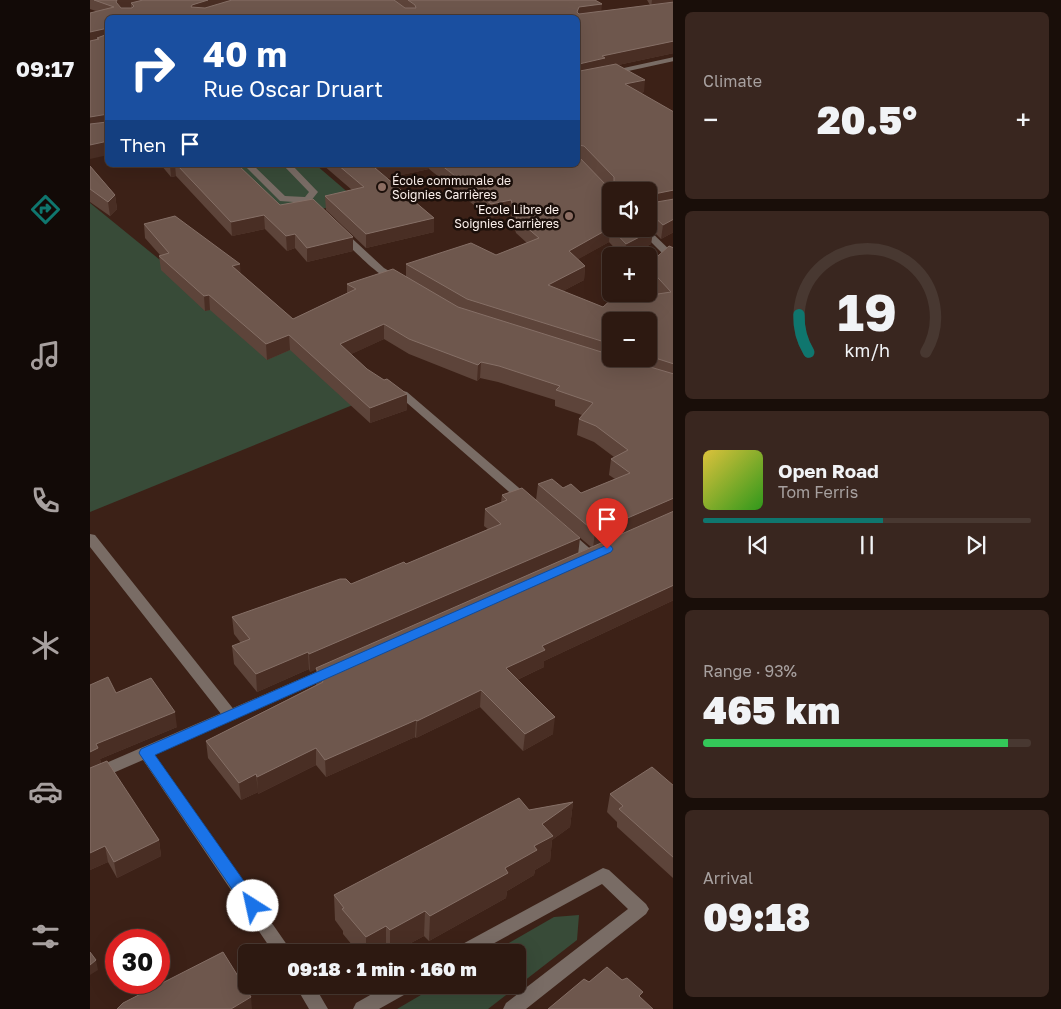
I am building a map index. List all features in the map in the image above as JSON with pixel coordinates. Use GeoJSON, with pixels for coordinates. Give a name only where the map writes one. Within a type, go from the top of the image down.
{"type":"FeatureCollection","features":[{"type":"Feature","properties":{"kind":"street"},"geometry":{"type":"LineString","coordinates":[[580,80],[673,59]]}},
{"type":"Feature","properties":{"kind":"street"},"geometry":{"type":"LineString","coordinates":[[250,167],[283,199],[310,203],[314,192],[289,167]]}},
{"type":"Feature","properties":{"kind":"street"},"geometry":{"type":"LineString","coordinates":[[334,226],[381,270],[412,288]]}},
{"type":"Feature","properties":{"kind":"street"},"geometry":{"type":"LineString","coordinates":[[651,237],[673,259]]}},
{"type":"Feature","properties":{"kind":"street"},"geometry":{"type":"LineString","coordinates":[[403,394],[538,511]]}},
{"type":"Feature","properties":{"kind":"street"},"geometry":{"type":"LineString","coordinates":[[560,530],[590,556]]}},
{"type":"Feature","properties":{"kind":"street"},"geometry":{"type":"LineString","coordinates":[[90,538],[230,715]]}},
{"type":"Feature","properties":{"kind":"street"},"geometry":{"type":"LineString","coordinates":[[572,564],[607,549]]}},
{"type":"Feature","properties":{"kind":"street"},"geometry":{"type":"LineString","coordinates":[[90,777],[347,664]]}},
{"type":"Feature","properties":{"kind":"street"},"geometry":{"type":"LineString","coordinates":[[146,753],[277,944]]}},
{"type":"Feature","properties":{"kind":"street"},"geometry":{"type":"LineString","coordinates":[[478,944],[603,875],[640,909],[512,1009]]}},
{"type":"Feature","properties":{"kind":"street"},"geometry":{"type":"LineString","coordinates":[[310,994],[319,1009]]}},
{"type":"Feature","properties":{"kind":"street"},"geometry":{"type":"LineString","coordinates":[[362,1009],[389,994]]}},
{"type":"Feature","properties":{"kind":"green space"},"geometry":{"type":"Polygon","coordinates":[[[232,167],[318,167],[358,201],[284,217],[232,167]]]}},
{"type":"Feature","properties":{"kind":"green space"},"geometry":{"type":"Polygon","coordinates":[[[90,203],[165,264],[365,400],[90,512],[90,203]]]}},
{"type":"Feature","properties":{"kind":"green space"},"geometry":{"type":"Polygon","coordinates":[[[579,915],[577,940],[526,980],[526,944],[507,944],[554,917],[579,915]]]}},
{"type":"Feature","properties":{"kind":"green space"},"geometry":{"type":"Polygon","coordinates":[[[423,994],[507,994],[488,1009],[397,1009],[423,994]]]}},
{"type":"Feature","properties":{"kind":"building"},"geometry":{"type":"Polygon","coordinates":[[[94,0],[117,0],[116,2],[121,8],[132,8],[134,6],[131,3],[143,0],[208,0],[191,7],[205,8],[232,0],[394,0],[405,8],[416,8],[408,0],[595,0],[602,4],[579,7],[577,12],[579,14],[673,2],[673,41],[602,56],[605,58],[580,64],[580,15],[105,15],[105,29],[90,32],[90,13],[114,7],[94,0]]]}},
{"type":"Feature","properties":{"kind":"building"},"geometry":{"type":"Polygon","coordinates":[[[105,35],[105,114],[90,117],[90,41],[99,39],[97,38],[105,35]]]}},
{"type":"Feature","properties":{"kind":"building"},"geometry":{"type":"Polygon","coordinates":[[[616,64],[645,80],[625,84],[673,111],[673,190],[657,193],[657,182],[614,182],[614,177],[584,146],[580,145],[580,71],[616,64]]]}},
{"type":"Feature","properties":{"kind":"building"},"geometry":{"type":"Polygon","coordinates":[[[105,122],[105,142],[90,145],[90,124],[105,122]]]}},
{"type":"Feature","properties":{"kind":"building"},"geometry":{"type":"Polygon","coordinates":[[[580,158],[603,182],[602,232],[569,251],[585,266],[548,285],[603,307],[609,302],[657,302],[657,294],[671,292],[657,277],[657,257],[669,246],[673,248],[673,364],[657,359],[657,312],[602,312],[602,341],[467,299],[406,264],[471,243],[496,255],[539,238],[517,219],[511,200],[491,204],[444,167],[580,167],[580,158]]]}},
{"type":"Feature","properties":{"kind":"building"},"geometry":{"type":"Polygon","coordinates":[[[90,166],[115,195],[108,202],[90,189],[90,166]]]}},
{"type":"Feature","properties":{"kind":"building"},"geometry":{"type":"Polygon","coordinates":[[[179,167],[240,167],[280,205],[313,199],[353,237],[307,248],[295,234],[286,236],[264,215],[231,222],[179,167]]]}},
{"type":"Feature","properties":{"kind":"building"},"geometry":{"type":"Polygon","coordinates":[[[340,167],[379,167],[375,168],[434,218],[366,234],[325,196],[364,187],[340,167]]]}},
{"type":"Feature","properties":{"kind":"building"},"geometry":{"type":"Polygon","coordinates":[[[673,199],[673,220],[663,225],[657,220],[657,202],[673,199]]]}},
{"type":"Feature","properties":{"kind":"building"},"geometry":{"type":"Polygon","coordinates":[[[175,216],[240,264],[232,266],[293,319],[356,289],[347,284],[393,269],[458,307],[602,352],[602,367],[650,367],[673,374],[673,498],[595,532],[538,484],[552,479],[563,488],[571,484],[581,493],[630,473],[611,459],[628,450],[596,426],[579,419],[593,403],[556,390],[560,386],[499,366],[481,362],[478,365],[409,339],[384,324],[340,344],[367,369],[384,380],[387,379],[407,394],[370,408],[289,335],[266,344],[209,295],[204,296],[159,256],[169,253],[144,224],[175,216]]]}},
{"type":"Feature","properties":{"kind":"building"},"geometry":{"type":"Polygon","coordinates":[[[619,237],[640,237],[626,244],[619,237]]]}},
{"type":"Feature","properties":{"kind":"building"},"geometry":{"type":"Polygon","coordinates":[[[522,488],[580,538],[309,654],[308,652],[256,674],[232,646],[250,639],[232,617],[340,579],[346,579],[351,584],[404,562],[406,564],[501,524],[485,509],[507,500],[502,495],[522,488]]]}},
{"type":"Feature","properties":{"kind":"building"},"geometry":{"type":"Polygon","coordinates":[[[673,511],[673,585],[542,646],[545,650],[506,668],[555,717],[525,734],[481,690],[417,721],[325,760],[316,748],[257,777],[256,774],[239,783],[206,741],[323,682],[316,668],[673,511]]]}},
{"type":"Feature","properties":{"kind":"building"},"geometry":{"type":"Polygon","coordinates":[[[108,677],[116,693],[151,678],[175,712],[96,744],[98,748],[90,752],[90,685],[108,677]]]}},
{"type":"Feature","properties":{"kind":"building"},"geometry":{"type":"Polygon","coordinates":[[[107,761],[159,840],[114,862],[105,846],[90,853],[90,768],[107,761]]]}},
{"type":"Feature","properties":{"kind":"building"},"geometry":{"type":"Polygon","coordinates":[[[652,767],[673,785],[673,857],[619,809],[623,806],[610,794],[652,767]]]}},
{"type":"Feature","properties":{"kind":"building"},"geometry":{"type":"Polygon","coordinates":[[[519,798],[529,810],[573,802],[542,824],[553,836],[534,846],[537,850],[505,868],[508,873],[430,916],[425,911],[390,930],[386,926],[366,937],[342,909],[344,908],[334,895],[519,798]]]}},
{"type":"Feature","properties":{"kind":"building"},"geometry":{"type":"Polygon","coordinates":[[[90,952],[96,960],[90,965],[90,952]]]}},
{"type":"Feature","properties":{"kind":"building"},"geometry":{"type":"Polygon","coordinates":[[[223,952],[238,976],[238,994],[249,994],[251,997],[231,1009],[117,1009],[123,1003],[141,994],[170,994],[170,979],[223,952]]]}},
{"type":"Feature","properties":{"kind":"building"},"geometry":{"type":"Polygon","coordinates":[[[607,967],[622,980],[627,978],[643,992],[639,996],[653,1009],[548,1009],[584,979],[589,982],[607,967]]]}},
{"type":"Feature","properties":{"kind":"place","name":"École communale de Soignies Carrières"},"geometry":{"type":"Point","coordinates":[382,187]}},
{"type":"Feature","properties":{"kind":"place","name":"'Ecole Libre de Soignies Carrières"},"geometry":{"type":"Point","coordinates":[569,216]}},
{"type":"Feature","properties":{"kind":"route"},"geometry":{"type":"LineString","coordinates":[[253,906],[146,753],[607,549]]}}]}
